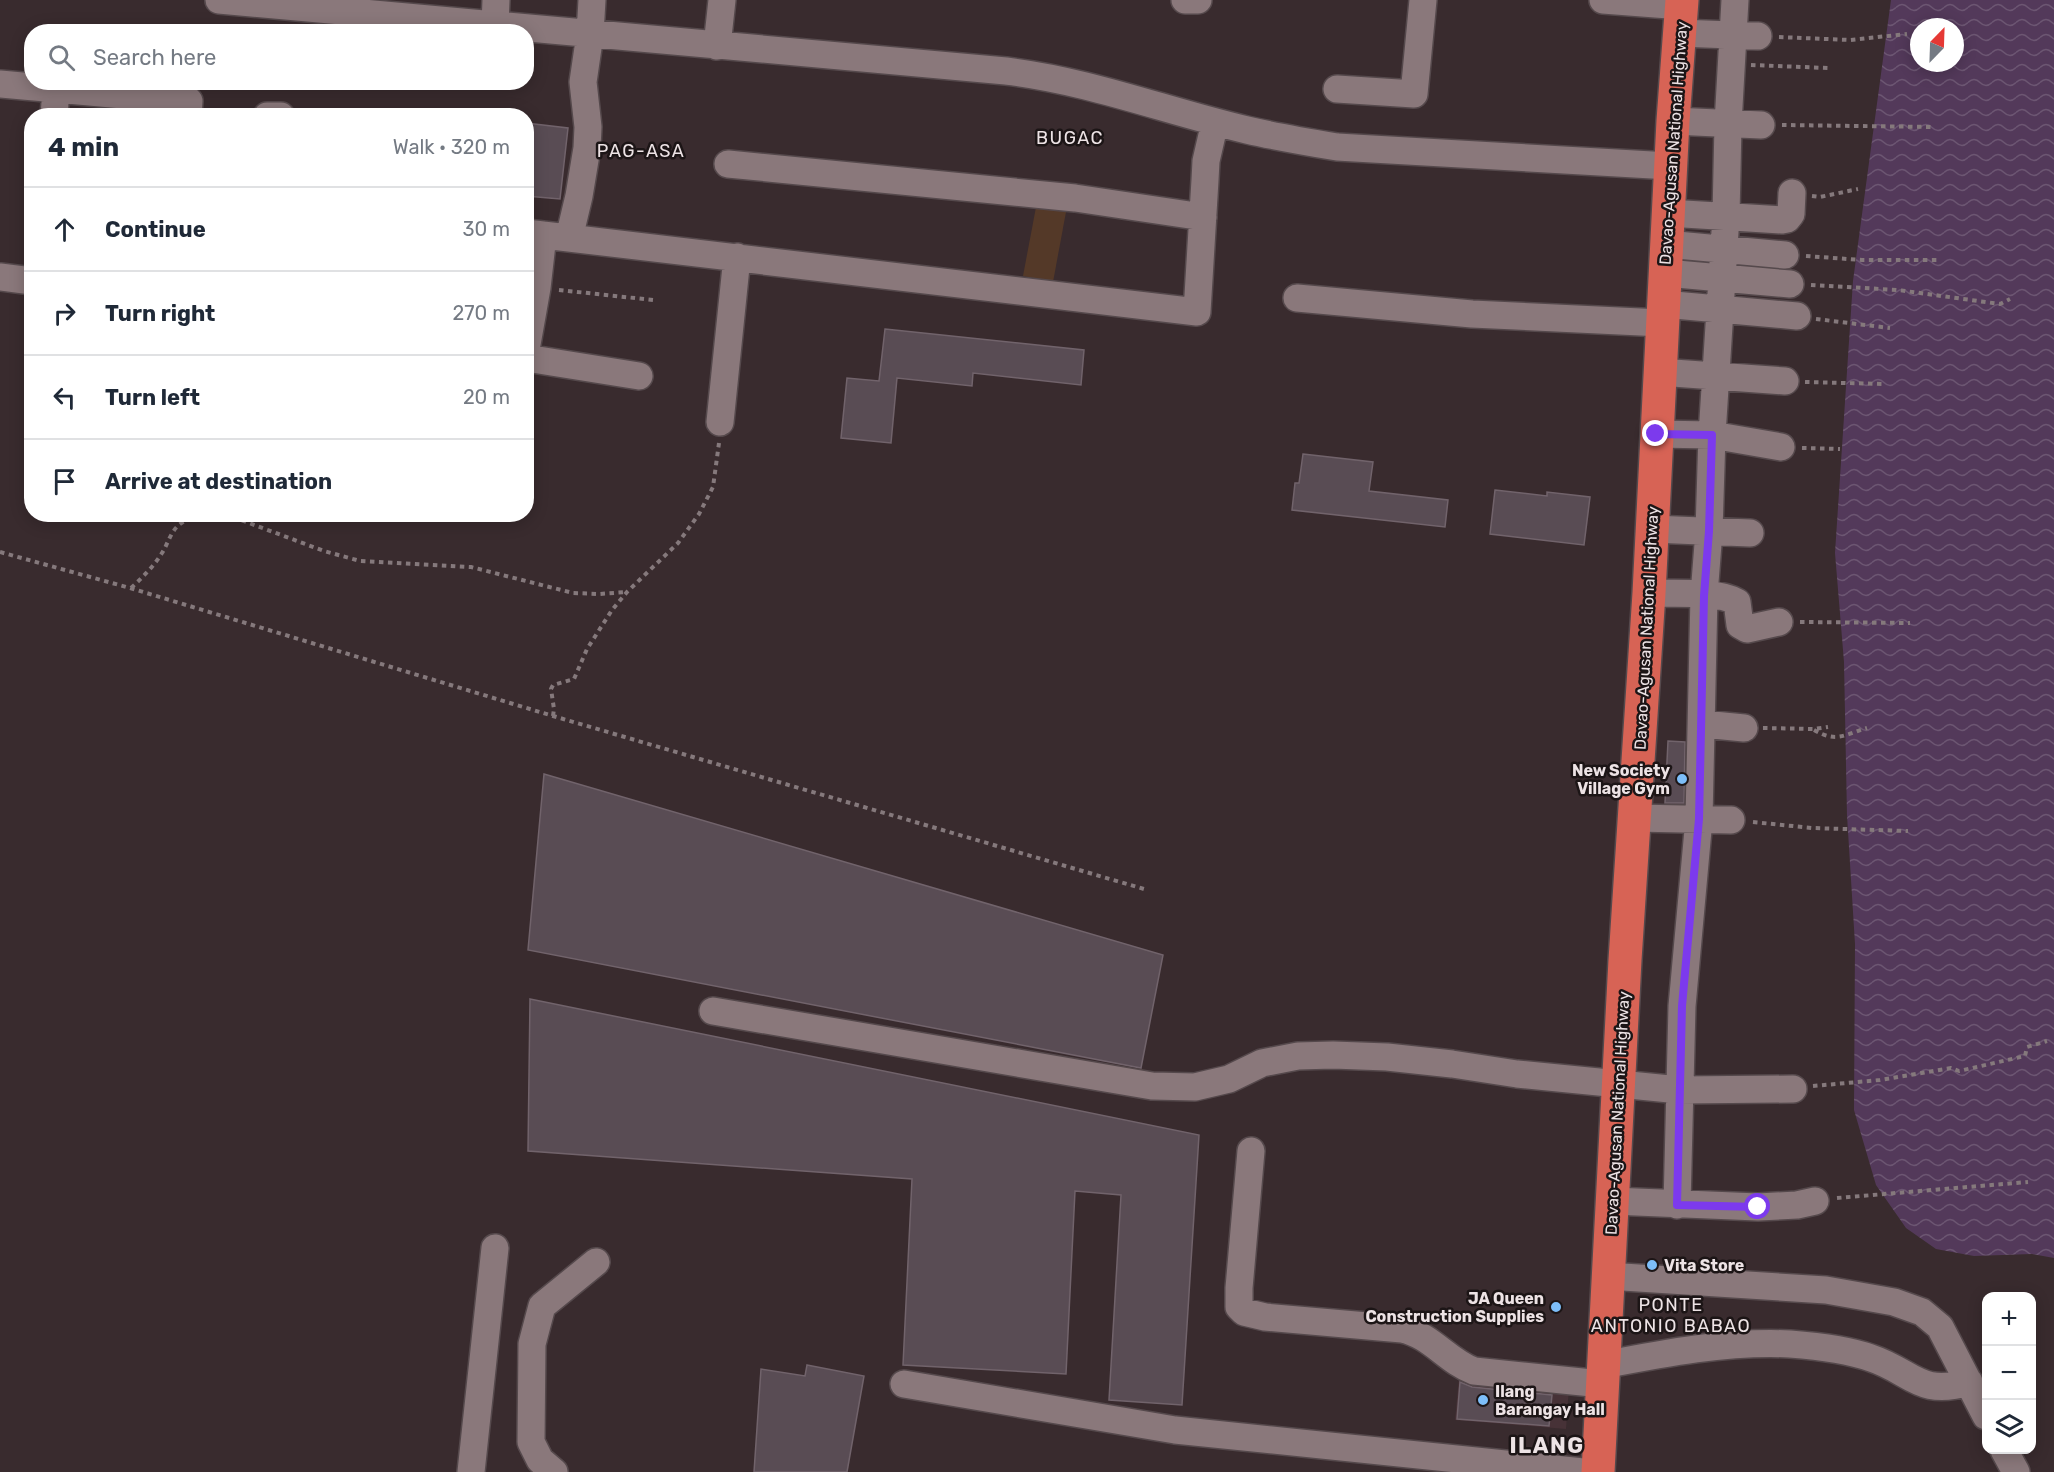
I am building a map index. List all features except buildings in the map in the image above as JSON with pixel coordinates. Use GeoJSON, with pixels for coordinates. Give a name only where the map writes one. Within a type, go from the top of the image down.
{"type":"FeatureCollection","features":[{"type":"Feature","properties":{"kind":"highway","name":"Davao-Agusan National Highway"},"geometry":{"type":"LineString","coordinates":[[1598,1472],[1607,1276],[1649,593],[1670,166],[1681,13]]}},
{"type":"Feature","properties":{"kind":"street"},"geometry":{"type":"LineString","coordinates":[[534,305],[546,235],[579,196],[587,148],[588,127],[583,82],[592,0]]}},
{"type":"Feature","properties":{"kind":"street"},"geometry":{"type":"LineString","coordinates":[[717,46],[722,0]]}},
{"type":"Feature","properties":{"kind":"street"},"geometry":{"type":"LineString","coordinates":[[1185,0],[1198,0]]}},
{"type":"Feature","properties":{"kind":"street"},"geometry":{"type":"LineString","coordinates":[[1337,89],[1414,94],[1423,0]]}},
{"type":"Feature","properties":{"kind":"street"},"geometry":{"type":"LineString","coordinates":[[1603,0],[1681,13],[1746,35]]}},
{"type":"Feature","properties":{"kind":"street"},"geometry":{"type":"LineString","coordinates":[[1677,1205],[1682,1006],[1699,819],[1703,724],[1704,596],[1726,216],[1728,124],[1746,35],[1735,0]]}},
{"type":"Feature","properties":{"kind":"street"},"geometry":{"type":"LineString","coordinates":[[237,1],[495,12],[590,34],[1047,76],[1105,90],[1215,122],[1292,140],[1338,147],[1670,166]]}},
{"type":"Feature","properties":{"kind":"street"},"geometry":{"type":"LineString","coordinates":[[0,84],[24,86]]}},
{"type":"Feature","properties":{"kind":"street"},"geometry":{"type":"LineString","coordinates":[[55,108],[56,90]]}},
{"type":"Feature","properties":{"kind":"street"},"geometry":{"type":"LineString","coordinates":[[60,90],[122,105],[189,101],[189,108]]}},
{"type":"Feature","properties":{"kind":"street"},"geometry":{"type":"LineString","coordinates":[[1673,121],[1761,124]]}},
{"type":"Feature","properties":{"kind":"street"},"geometry":{"type":"LineString","coordinates":[[546,235],[1197,312],[1206,161],[1215,122]]}},
{"type":"Feature","properties":{"kind":"street"},"geometry":{"type":"LineString","coordinates":[[728,164],[1054,196],[1203,216]]}},
{"type":"Feature","properties":{"kind":"street"},"geometry":{"type":"LineString","coordinates":[[1665,271],[1726,216],[1787,219],[1791,214],[1792,194]]}},
{"type":"Feature","properties":{"kind":"street"},"geometry":{"type":"LineString","coordinates":[[1298,298],[1482,315],[1665,271],[1723,250],[1785,255]]}},
{"type":"Feature","properties":{"kind":"street"},"geometry":{"type":"LineString","coordinates":[[720,422],[737,257]]}},
{"type":"Feature","properties":{"kind":"street"},"geometry":{"type":"LineString","coordinates":[[1665,271],[1790,284]]}},
{"type":"Feature","properties":{"kind":"street"},"geometry":{"type":"LineString","coordinates":[[1665,271],[1719,309],[1797,316]]}},
{"type":"Feature","properties":{"kind":"street"},"geometry":{"type":"LineString","coordinates":[[0,277],[24,280]]}},
{"type":"Feature","properties":{"kind":"street"},"geometry":{"type":"LineString","coordinates":[[534,359],[639,376]]}},
{"type":"Feature","properties":{"kind":"street"},"geometry":{"type":"LineString","coordinates":[[1659,372],[1785,381]]}},
{"type":"Feature","properties":{"kind":"street"},"geometry":{"type":"LineString","coordinates":[[1656,434],[1712,435],[1781,447]]}},
{"type":"Feature","properties":{"kind":"street"},"geometry":{"type":"LineString","coordinates":[[1652,529],[1750,533]]}},
{"type":"Feature","properties":{"kind":"street"},"geometry":{"type":"LineString","coordinates":[[1649,593],[1726,598],[1737,602],[1740,625],[1743,628],[1779,622]]}},
{"type":"Feature","properties":{"kind":"street"},"geometry":{"type":"LineString","coordinates":[[1703,724],[1743,728]]}},
{"type":"Feature","properties":{"kind":"street"},"geometry":{"type":"LineString","coordinates":[[1635,818],[1731,820]]}},
{"type":"Feature","properties":{"kind":"street"},"geometry":{"type":"LineString","coordinates":[[713,1011],[1152,1086],[1195,1088],[1229,1079],[1262,1064],[1298,1056],[1333,1055],[1387,1057],[1517,1074],[1680,1090],[1793,1089]]}},
{"type":"Feature","properties":{"kind":"street"},"geometry":{"type":"LineString","coordinates":[[1251,1151],[1239,1288],[1239,1307],[1244,1312],[1265,1317],[1402,1329],[1420,1335],[1462,1366],[1474,1371],[1603,1375],[1668,1352],[1731,1345],[1790,1344],[1839,1350],[1870,1358],[1896,1368],[1926,1386],[1942,1388],[1969,1382]]}},
{"type":"Feature","properties":{"kind":"street"},"geometry":{"type":"LineString","coordinates":[[1612,1201],[1758,1207],[1797,1205],[1815,1201]]}},
{"type":"Feature","properties":{"kind":"street"},"geometry":{"type":"LineString","coordinates":[[471,1472],[495,1248]]}},
{"type":"Feature","properties":{"kind":"street"},"geometry":{"type":"LineString","coordinates":[[555,1472],[540,1461],[531,1442],[532,1344],[542,1306],[596,1262]]}},
{"type":"Feature","properties":{"kind":"street"},"geometry":{"type":"LineString","coordinates":[[1607,1276],[1826,1290],[1894,1302],[1922,1312],[1940,1328],[1982,1408]]}},
{"type":"Feature","properties":{"kind":"street"},"geometry":{"type":"LineString","coordinates":[[904,1384],[1175,1430],[1583,1472]]}},
{"type":"Feature","properties":{"kind":"street"},"geometry":{"type":"LineString","coordinates":[[2007,1454],[2016,1472]]}},
{"type":"Feature","properties":{"kind":"path"},"geometry":{"type":"LineString","coordinates":[[1746,35],[1850,40],[1907,34]]}},
{"type":"Feature","properties":{"kind":"path"},"geometry":{"type":"LineString","coordinates":[[1749,65],[1828,68]]}},
{"type":"Feature","properties":{"kind":"path"},"geometry":{"type":"LineString","coordinates":[[1761,124],[1934,127]]}},
{"type":"Feature","properties":{"kind":"path"},"geometry":{"type":"LineString","coordinates":[[1792,194],[1820,197],[1858,189]]}},
{"type":"Feature","properties":{"kind":"path"},"geometry":{"type":"LineString","coordinates":[[1785,255],[1862,260],[1937,260]]}},
{"type":"Feature","properties":{"kind":"path"},"geometry":{"type":"LineString","coordinates":[[1790,284],[1898,290],[2000,304],[2010,299]]}},
{"type":"Feature","properties":{"kind":"path"},"geometry":{"type":"LineString","coordinates":[[537,288],[653,300]]}},
{"type":"Feature","properties":{"kind":"path"},"geometry":{"type":"LineString","coordinates":[[1797,316],[1890,328]]}},
{"type":"Feature","properties":{"kind":"path"},"geometry":{"type":"LineString","coordinates":[[1785,381],[1885,384]]}},
{"type":"Feature","properties":{"kind":"path"},"geometry":{"type":"LineString","coordinates":[[553,716],[550,688],[553,685],[569,682],[577,676],[587,649],[612,610],[627,592],[678,543],[699,514],[713,487],[720,422]]}},
{"type":"Feature","properties":{"kind":"path"},"geometry":{"type":"LineString","coordinates":[[1781,447],[1840,449]]}},
{"type":"Feature","properties":{"kind":"path"},"geometry":{"type":"LineString","coordinates":[[130,588],[153,566],[173,530],[183,522]]}},
{"type":"Feature","properties":{"kind":"path"},"geometry":{"type":"LineString","coordinates":[[246,522],[324,551],[360,561],[471,567],[573,593],[627,592]]}},
{"type":"Feature","properties":{"kind":"path"},"geometry":{"type":"LineString","coordinates":[[0,552],[130,588],[553,716],[1144,889]]}},
{"type":"Feature","properties":{"kind":"path"},"geometry":{"type":"LineString","coordinates":[[1779,622],[1910,623]]}},
{"type":"Feature","properties":{"kind":"path"},"geometry":{"type":"LineString","coordinates":[[1743,728],[1828,728]]}},
{"type":"Feature","properties":{"kind":"path"},"geometry":{"type":"LineString","coordinates":[[1814,729],[1827,737],[1838,738],[1867,728]]}},
{"type":"Feature","properties":{"kind":"path"},"geometry":{"type":"LineString","coordinates":[[1731,820],[1812,828],[1908,831]]}},
{"type":"Feature","properties":{"kind":"path"},"geometry":{"type":"LineString","coordinates":[[1793,1089],[1880,1080],[1951,1068],[1959,1071],[2025,1056],[2027,1047],[2047,1041]]}},
{"type":"Feature","properties":{"kind":"path"},"geometry":{"type":"LineString","coordinates":[[1815,1201],[2028,1182]]}},
{"type":"Feature","properties":{"kind":"shaded area"},"geometry":{"type":"Polygon","coordinates":[[[1036,207],[1066,212],[1053,282],[1023,276],[1036,207]]]}},
{"type":"Feature","properties":{"kind":"shaded area"},"geometry":{"type":"Polygon","coordinates":[[[1459,1378],[1569,1387],[1566,1429],[1455,1420],[1459,1378]]]}},
{"type":"Feature","properties":{"kind":"water"},"geometry":{"type":"Polygon","coordinates":[[[1891,0],[2054,0],[2054,1258],[2032,1254],[1974,1256],[1936,1249],[1906,1228],[1876,1185],[1854,1110],[1855,944],[1847,815],[1844,662],[1835,553],[1853,281],[1891,0]]]}},
{"type":"Feature","properties":{"kind":"place","name":"New Society Village Gym"},"geometry":{"type":"Point","coordinates":[1682,779]}},
{"type":"Feature","properties":{"kind":"place","name":"Vita Store"},"geometry":{"type":"Point","coordinates":[1652,1265]}},
{"type":"Feature","properties":{"kind":"place","name":"JA Queen Construction Supplies"},"geometry":{"type":"Point","coordinates":[1556,1307]}},
{"type":"Feature","properties":{"kind":"place","name":"Ilang Barangay Hall"},"geometry":{"type":"Point","coordinates":[1483,1400]}},
{"type":"Feature","properties":{"kind":"district","name":"BUGAC"},"geometry":{"type":"Point","coordinates":[1070,138]}},
{"type":"Feature","properties":{"kind":"district","name":"PAG-ASA"},"geometry":{"type":"Point","coordinates":[641,151]}},
{"type":"Feature","properties":{"kind":"district","name":"PONTE ANTONIO BABAO"},"geometry":{"type":"Point","coordinates":[1671,1315]}},
{"type":"Feature","properties":{"kind":"district","name":"ILANG"},"geometry":{"type":"Point","coordinates":[1547,1445]}},
{"type":"Feature","properties":{"kind":"route"},"geometry":{"type":"LineString","coordinates":[[1656,434],[1712,435],[1704,596],[1703,724],[1699,819],[1682,1006],[1677,1205],[1758,1207]]}}]}
